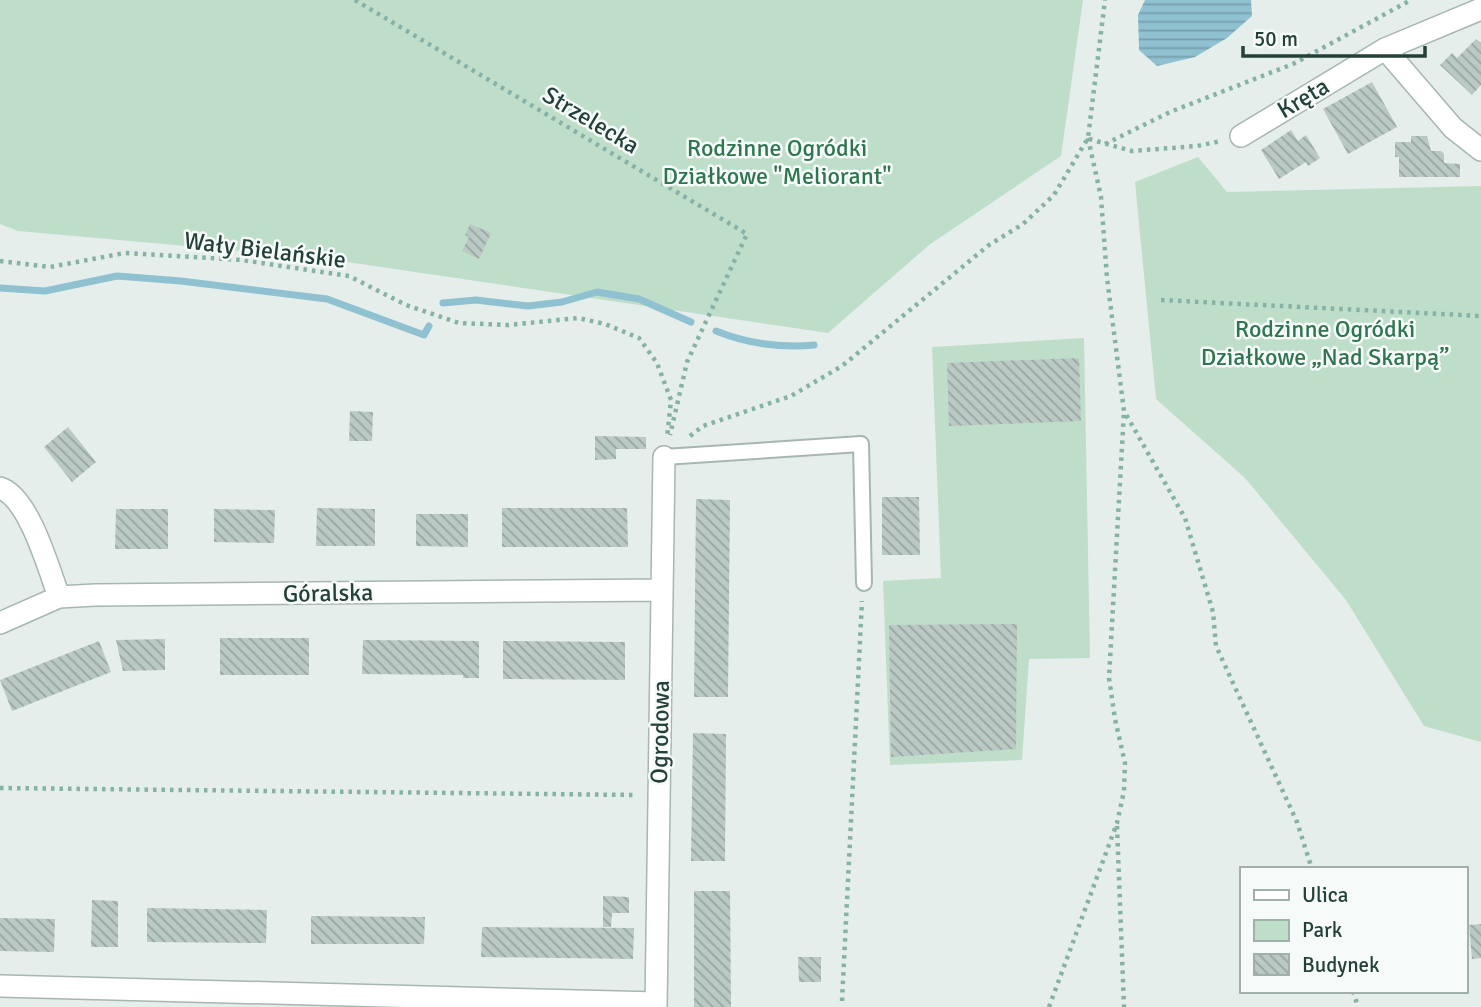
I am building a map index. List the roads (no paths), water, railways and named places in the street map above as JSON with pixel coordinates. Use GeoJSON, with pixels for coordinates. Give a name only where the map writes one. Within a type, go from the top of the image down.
{"type":"FeatureCollection","features":[{"type":"Feature","properties":{"kind":"street","name":"Kręta"},"geometry":{"type":"LineString","coordinates":[[1241,136],[1385,49],[1481,9]]}},
{"type":"Feature","properties":{"kind":"street"},"geometry":{"type":"LineString","coordinates":[[1385,49],[1453,128],[1481,150]]}},
{"type":"Feature","properties":{"kind":"street","name":"Ogrodowa"},"geometry":{"type":"LineString","coordinates":[[656,1005],[664,457]]}},
{"type":"Feature","properties":{"kind":"street"},"geometry":{"type":"LineString","coordinates":[[0,488],[7,490],[34,527],[59,597]]}},
{"type":"Feature","properties":{"kind":"street","name":"Góralska"},"geometry":{"type":"LineString","coordinates":[[0,623],[59,597],[662,590]]}},
{"type":"Feature","properties":{"kind":"street"},"geometry":{"type":"LineString","coordinates":[[0,986],[656,1005]]}},
{"type":"Feature","properties":{"kind":"lane"},"geometry":{"type":"LineString","coordinates":[[664,457],[861,444],[864,583]]}},
{"type":"Feature","properties":{"kind":"water"},"geometry":{"type":"Polygon","coordinates":[[[1145,0],[1251,0],[1252,16],[1227,38],[1195,57],[1157,66],[1139,50],[1138,15],[1145,0]]]}},
{"type":"Feature","properties":{"kind":"waterway"},"geometry":{"type":"LineString","coordinates":[[0,288],[45,291],[117,276],[181,281],[327,299],[424,335],[429,326]]}},
{"type":"Feature","properties":{"kind":"waterway"},"geometry":{"type":"LineString","coordinates":[[443,303],[476,300],[528,306],[562,302],[597,292],[639,299],[691,322]]}},
{"type":"Feature","properties":{"kind":"waterway"},"geometry":{"type":"LineString","coordinates":[[716,331],[764,344],[814,345]]}},
{"type":"Feature","properties":{"kind":"park label","name":"Rodzinne Ogródki Działkowe \"Meliorant\""},"geometry":{"type":"Point","coordinates":[777,162]}},
{"type":"Feature","properties":{"kind":"park label","name":"Rodzinne Ogródki Działkowe „Nad Skarpą”"},"geometry":{"type":"Point","coordinates":[1325,343]}}]}
